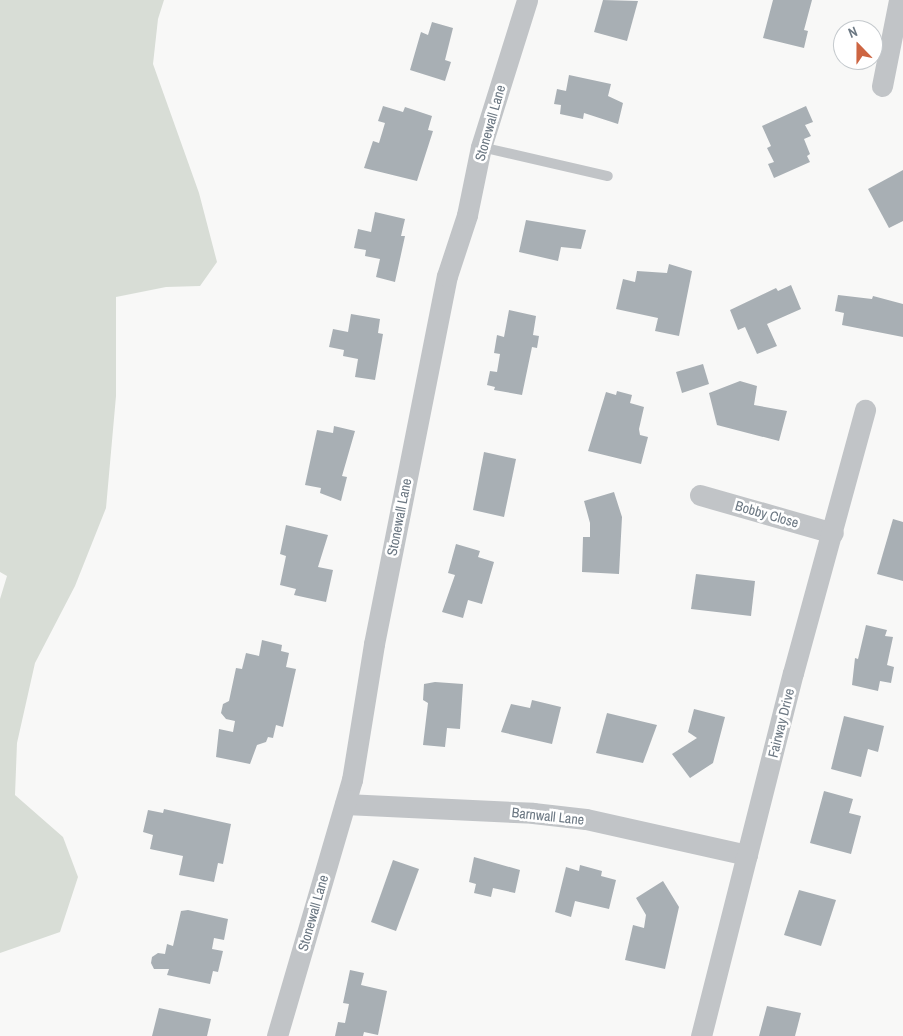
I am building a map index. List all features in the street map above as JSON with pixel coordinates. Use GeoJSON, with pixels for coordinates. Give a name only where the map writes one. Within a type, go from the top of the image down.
{"type":"FeatureCollection","features":[{"type":"Feature","properties":{"kind":"street","name":"Stonewall Lane"},"geometry":{"type":"LineString","coordinates":[[277,1036],[345,804],[447,276],[467,215],[481,147],[527,0]]}},
{"type":"Feature","properties":{"kind":"street"},"geometry":{"type":"LineString","coordinates":[[882,86],[899,0]]}},
{"type":"Feature","properties":{"kind":"street","name":"Fairway Drive"},"geometry":{"type":"LineString","coordinates":[[700,1036],[865,410]]}},
{"type":"Feature","properties":{"kind":"street","name":"Bobby Close"},"geometry":{"type":"LineString","coordinates":[[700,495],[833,533]]}},
{"type":"Feature","properties":{"kind":"street","name":"Barnwall Lane"},"geometry":{"type":"LineString","coordinates":[[345,804],[532,813],[586,819],[747,855]]}},
{"type":"Feature","properties":{"kind":"lane"},"geometry":{"type":"LineString","coordinates":[[481,147],[608,176]]}},
{"type":"Feature","properties":{"kind":"shaded area"},"geometry":{"type":"Polygon","coordinates":[[[0,0],[164,0],[158,19],[153,64],[199,193],[217,262],[200,286],[166,287],[116,297],[116,396],[106,508],[75,586],[35,663],[17,743],[15,795],[63,837],[78,877],[60,932],[0,953],[0,599],[7,576],[0,572],[0,0]]]}},
{"type":"Feature","properties":{"kind":"building"},"geometry":{"type":"Polygon","coordinates":[[[603,0],[638,1],[627,41],[594,32],[603,0]]]}},
{"type":"Feature","properties":{"kind":"building"},"geometry":{"type":"Polygon","coordinates":[[[773,0],[812,0],[804,30],[808,31],[804,48],[763,38],[773,0]]]}},
{"type":"Feature","properties":{"kind":"building"},"geometry":{"type":"Polygon","coordinates":[[[432,22],[453,28],[445,60],[451,62],[445,81],[410,70],[421,32],[428,35],[432,22]]]}},
{"type":"Feature","properties":{"kind":"building"},"geometry":{"type":"Polygon","coordinates":[[[569,75],[611,84],[608,96],[623,103],[618,124],[584,113],[583,119],[560,114],[561,105],[554,104],[557,89],[566,91],[569,75]]]}},
{"type":"Feature","properties":{"kind":"building"},"geometry":{"type":"Polygon","coordinates":[[[383,106],[403,112],[405,107],[432,116],[428,130],[433,131],[417,181],[364,168],[373,141],[379,143],[385,123],[378,121],[383,106]]]}},
{"type":"Feature","properties":{"kind":"building"},"geometry":{"type":"Polygon","coordinates":[[[806,106],[813,122],[805,125],[811,136],[804,139],[810,154],[807,156],[810,162],[774,178],[768,164],[774,162],[767,148],[771,146],[762,126],[806,106]]]}},
{"type":"Feature","properties":{"kind":"building"},"geometry":{"type":"Polygon","coordinates":[[[903,170],[903,221],[889,228],[868,189],[903,170]]]}},
{"type":"Feature","properties":{"kind":"building"},"geometry":{"type":"Polygon","coordinates":[[[375,212],[405,219],[401,236],[405,236],[395,282],[376,277],[380,259],[365,256],[366,250],[354,248],[358,229],[371,232],[375,212]]]}},
{"type":"Feature","properties":{"kind":"building"},"geometry":{"type":"Polygon","coordinates":[[[526,220],[586,230],[581,249],[561,247],[558,261],[519,252],[526,220]]]}},
{"type":"Feature","properties":{"kind":"building"},"geometry":{"type":"Polygon","coordinates":[[[669,264],[692,271],[679,336],[655,331],[658,318],[616,309],[623,279],[635,282],[637,271],[667,273],[669,264]]]}},
{"type":"Feature","properties":{"kind":"building"},"geometry":{"type":"Polygon","coordinates":[[[791,285],[801,309],[767,324],[777,346],[757,354],[745,327],[738,330],[730,310],[776,288],[778,291],[791,285]]]}},
{"type":"Feature","properties":{"kind":"building"},"geometry":{"type":"Polygon","coordinates":[[[838,295],[872,299],[873,296],[903,304],[903,337],[842,325],[844,313],[835,311],[838,295]]]}},
{"type":"Feature","properties":{"kind":"building"},"geometry":{"type":"Polygon","coordinates":[[[509,310],[536,316],[533,335],[539,336],[537,348],[532,347],[522,395],[494,390],[495,387],[487,385],[490,371],[497,372],[500,354],[494,353],[497,335],[504,337],[509,310]]]}},
{"type":"Feature","properties":{"kind":"building"},"geometry":{"type":"Polygon","coordinates":[[[351,314],[380,319],[378,333],[383,334],[375,380],[355,377],[358,359],[343,356],[344,350],[329,347],[333,329],[348,332],[351,314]]]}},
{"type":"Feature","properties":{"kind":"building"},"geometry":{"type":"Polygon","coordinates":[[[703,364],[709,384],[682,393],[676,372],[703,364]]]}},
{"type":"Feature","properties":{"kind":"building"},"geometry":{"type":"Polygon","coordinates":[[[740,381],[757,386],[754,405],[787,411],[779,441],[717,425],[709,393],[740,381]]]}},
{"type":"Feature","properties":{"kind":"building"},"geometry":{"type":"Polygon","coordinates":[[[617,391],[632,395],[630,403],[644,407],[639,429],[640,435],[648,437],[641,464],[588,451],[606,392],[616,395],[617,391]]]}},
{"type":"Feature","properties":{"kind":"building"},"geometry":{"type":"Polygon","coordinates":[[[334,426],[355,431],[342,476],[347,477],[341,501],[320,493],[321,488],[305,485],[317,430],[333,433],[334,426]]]}},
{"type":"Feature","properties":{"kind":"building"},"geometry":{"type":"Polygon","coordinates":[[[484,452],[516,459],[504,517],[473,510],[484,452]]]}},
{"type":"Feature","properties":{"kind":"building"},"geometry":{"type":"Polygon","coordinates":[[[614,492],[622,517],[619,574],[582,572],[583,537],[590,537],[590,523],[584,501],[614,492]]]}},
{"type":"Feature","properties":{"kind":"building"},"geometry":{"type":"Polygon","coordinates":[[[893,519],[903,522],[903,581],[877,574],[893,519]]]}},
{"type":"Feature","properties":{"kind":"building"},"geometry":{"type":"Polygon","coordinates":[[[286,525],[328,535],[318,567],[333,570],[326,602],[294,595],[296,589],[280,585],[286,556],[280,554],[286,525]]]}},
{"type":"Feature","properties":{"kind":"building"},"geometry":{"type":"Polygon","coordinates":[[[456,544],[480,551],[478,557],[494,562],[482,604],[468,600],[463,618],[442,612],[455,575],[448,573],[456,544]]]}},
{"type":"Feature","properties":{"kind":"building"},"geometry":{"type":"Polygon","coordinates":[[[696,574],[755,581],[751,616],[691,609],[696,574]]]}},
{"type":"Feature","properties":{"kind":"building"},"geometry":{"type":"Polygon","coordinates":[[[866,625],[887,630],[885,636],[893,637],[887,665],[894,667],[891,683],[880,681],[878,691],[852,685],[855,658],[858,659],[866,625]]]}},
{"type":"Feature","properties":{"kind":"building"},"geometry":{"type":"Polygon","coordinates":[[[262,640],[282,645],[281,651],[289,653],[286,667],[296,669],[283,727],[276,725],[273,738],[268,737],[266,742],[257,745],[250,764],[216,757],[219,729],[233,732],[235,721],[226,719],[221,713],[223,704],[229,701],[236,668],[242,669],[246,653],[259,656],[262,640]]]}},
{"type":"Feature","properties":{"kind":"building"},"geometry":{"type":"Polygon","coordinates":[[[435,682],[463,684],[460,729],[447,728],[445,747],[423,745],[428,703],[423,700],[424,684],[435,682]]]}},
{"type":"Feature","properties":{"kind":"building"},"geometry":{"type":"Polygon","coordinates":[[[532,700],[561,707],[552,744],[501,732],[511,704],[530,708],[532,700]]]}},
{"type":"Feature","properties":{"kind":"building"},"geometry":{"type":"Polygon","coordinates":[[[694,709],[725,717],[713,763],[690,778],[672,754],[697,738],[688,732],[694,709]]]}},
{"type":"Feature","properties":{"kind":"building"},"geometry":{"type":"Polygon","coordinates":[[[607,713],[657,725],[643,763],[596,753],[607,713]]]}},
{"type":"Feature","properties":{"kind":"building"},"geometry":{"type":"Polygon","coordinates":[[[844,716],[884,726],[878,752],[868,749],[861,777],[831,769],[844,716]]]}},
{"type":"Feature","properties":{"kind":"building"},"geometry":{"type":"Polygon","coordinates":[[[824,791],[853,799],[849,813],[861,816],[851,854],[810,843],[824,791]]]}},
{"type":"Feature","properties":{"kind":"building"},"geometry":{"type":"Polygon","coordinates":[[[164,809],[231,824],[223,864],[218,863],[214,882],[179,875],[183,856],[150,849],[153,835],[143,832],[148,810],[163,813],[164,809]]]}},
{"type":"Feature","properties":{"kind":"building"},"geometry":{"type":"Polygon","coordinates":[[[474,857],[520,870],[515,893],[493,888],[491,897],[474,893],[476,884],[469,882],[474,857]]]}},
{"type":"Feature","properties":{"kind":"building"},"geometry":{"type":"Polygon","coordinates":[[[393,860],[419,869],[396,931],[371,922],[393,860]]]}},
{"type":"Feature","properties":{"kind":"building"},"geometry":{"type":"Polygon","coordinates":[[[580,865],[602,871],[601,876],[616,880],[609,909],[575,901],[571,917],[555,912],[566,867],[579,871],[580,865]]]}},
{"type":"Feature","properties":{"kind":"building"},"geometry":{"type":"Polygon","coordinates":[[[663,881],[679,907],[665,969],[625,960],[633,925],[644,928],[646,915],[636,898],[663,881]]]}},
{"type":"Feature","properties":{"kind":"building"},"geometry":{"type":"Polygon","coordinates":[[[799,890],[836,900],[821,946],[784,935],[799,890]]]}},
{"type":"Feature","properties":{"kind":"building"},"geometry":{"type":"Polygon","coordinates":[[[188,910],[228,919],[224,940],[214,938],[212,949],[223,951],[218,972],[213,971],[210,984],[167,975],[169,969],[154,969],[151,963],[152,957],[158,953],[165,954],[167,944],[173,946],[181,911],[188,910]]]}},
{"type":"Feature","properties":{"kind":"building"},"geometry":{"type":"Polygon","coordinates":[[[350,970],[364,973],[361,985],[387,991],[378,1035],[364,1032],[363,1036],[335,1036],[338,1022],[345,1023],[349,1004],[343,1003],[350,970]]]}},
{"type":"Feature","properties":{"kind":"building"},"geometry":{"type":"Polygon","coordinates":[[[767,1006],[801,1013],[795,1036],[759,1036],[767,1006]]]}},
{"type":"Feature","properties":{"kind":"building"},"geometry":{"type":"Polygon","coordinates":[[[159,1008],[211,1019],[207,1036],[152,1036],[159,1008]]]}}]}
